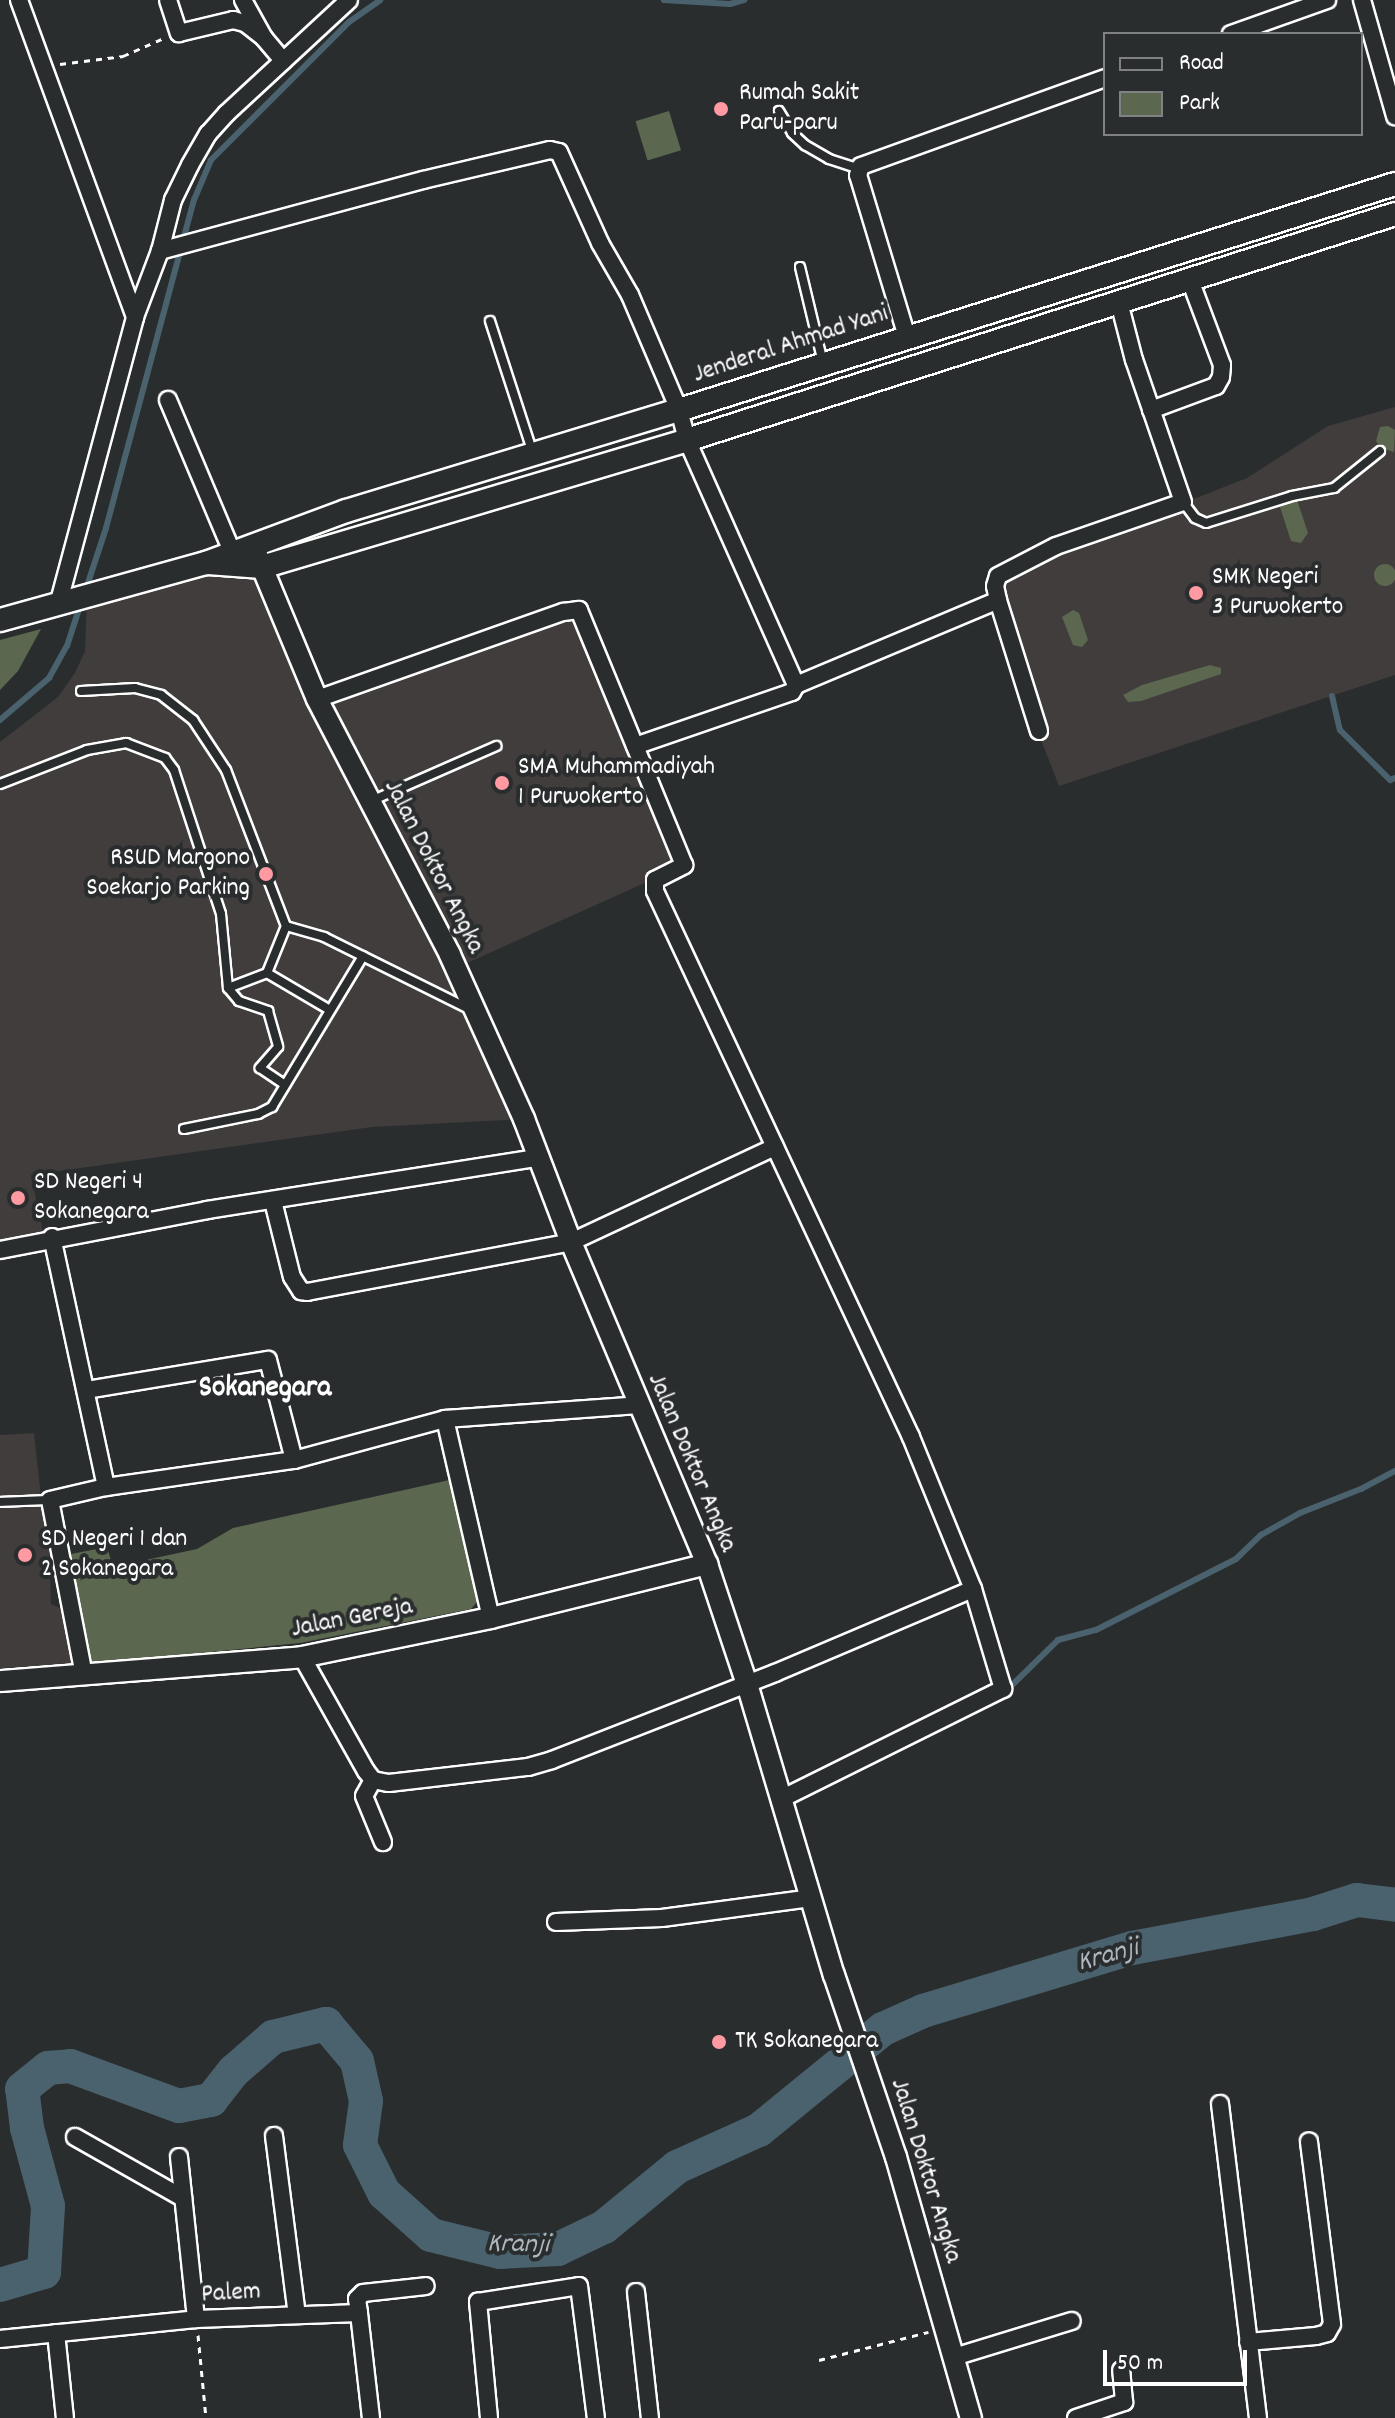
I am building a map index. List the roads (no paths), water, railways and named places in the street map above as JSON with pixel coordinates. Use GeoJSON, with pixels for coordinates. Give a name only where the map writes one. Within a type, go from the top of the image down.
{"type":"FeatureCollection","features":[{"type":"Feature","properties":{"kind":"main road","name":"Jenderal Ahmad Yani"},"geometry":{"type":"LineString","coordinates":[[0,620],[241,553],[533,453],[679,410],[1395,184]]}},
{"type":"Feature","properties":{"kind":"main road","name":"Jenderal Ahmad Yani"},"geometry":{"type":"LineString","coordinates":[[241,553],[262,567],[687,440],[1395,214]]}},
{"type":"Feature","properties":{"kind":"street"},"geometry":{"type":"LineString","coordinates":[[19,0],[135,317]]}},
{"type":"Feature","properties":{"kind":"street"},"geometry":{"type":"LineString","coordinates":[[168,0],[179,33],[233,20],[245,23],[264,38]]}},
{"type":"Feature","properties":{"kind":"street"},"geometry":{"type":"LineString","coordinates":[[243,0],[264,38],[283,61]]}},
{"type":"Feature","properties":{"kind":"street"},"geometry":{"type":"LineString","coordinates":[[61,604],[135,317],[168,250],[173,200],[208,134],[349,0]]}},
{"type":"Feature","properties":{"kind":"street"},"geometry":{"type":"LineString","coordinates":[[1237,32],[1327,0]]}},
{"type":"Feature","properties":{"kind":"street"},"geometry":{"type":"LineString","coordinates":[[1362,0],[1395,116]]}},
{"type":"Feature","properties":{"kind":"street"},"geometry":{"type":"LineString","coordinates":[[907,337],[859,169],[872,160],[1103,79]]}},
{"type":"Feature","properties":{"kind":"street"},"geometry":{"type":"LineString","coordinates":[[168,250],[423,180],[550,150],[559,152],[600,243],[630,295],[679,410],[687,440],[796,685]]}},
{"type":"Feature","properties":{"kind":"street"},"geometry":{"type":"LineString","coordinates":[[1219,239],[1229,267]]}},
{"type":"Feature","properties":{"kind":"street"},"geometry":{"type":"LineString","coordinates":[[1151,410],[1216,386],[1221,377],[1222,365],[1190,280]]}},
{"type":"Feature","properties":{"kind":"street"},"geometry":{"type":"LineString","coordinates":[[1039,731],[998,600],[995,586],[998,576],[1056,546],[1183,502],[1151,410],[1119,302]]}},
{"type":"Feature","properties":{"kind":"street"},"geometry":{"type":"LineString","coordinates":[[961,320],[970,350]]}},
{"type":"Feature","properties":{"kind":"street"},"geometry":{"type":"LineString","coordinates":[[168,400],[241,553]]}},
{"type":"Feature","properties":{"kind":"street","name":"Jalan Doktor Angka"},"geometry":{"type":"LineString","coordinates":[[262,567],[317,699],[476,1012],[540,1157],[571,1242],[707,1564],[783,1798],[834,1975],[896,2157],[971,2418]]}},
{"type":"Feature","properties":{"kind":"street"},"geometry":{"type":"LineString","coordinates":[[635,746],[783,696],[792,692],[796,685],[998,600]]}},
{"type":"Feature","properties":{"kind":"street"},"geometry":{"type":"LineString","coordinates":[[317,699],[575,609],[635,746],[684,865],[653,885],[911,1437],[973,1589],[1003,1689],[783,1798]]}},
{"type":"Feature","properties":{"kind":"street"},"geometry":{"type":"LineString","coordinates":[[273,1201],[292,1277],[301,1291],[571,1242],[775,1147]]}},
{"type":"Feature","properties":{"kind":"street"},"geometry":{"type":"LineString","coordinates":[[0,1250],[52,1237],[540,1157]]}},
{"type":"Feature","properties":{"kind":"street"},"geometry":{"type":"LineString","coordinates":[[52,1237],[106,1487]]}},
{"type":"Feature","properties":{"kind":"street"},"geometry":{"type":"LineString","coordinates":[[86,1390],[268,1360],[294,1460]]}},
{"type":"Feature","properties":{"kind":"street"},"geometry":{"type":"LineString","coordinates":[[84,1675],[50,1500],[106,1487],[294,1460],[445,1419],[638,1405]]}},
{"type":"Feature","properties":{"kind":"street"},"geometry":{"type":"LineString","coordinates":[[445,1419],[491,1618]]}},
{"type":"Feature","properties":{"kind":"street","name":"Jalan Gereja"},"geometry":{"type":"LineString","coordinates":[[0,1681],[302,1657],[491,1618],[707,1564]]}},
{"type":"Feature","properties":{"kind":"street"},"geometry":{"type":"LineString","coordinates":[[302,1657],[373,1780],[389,1783],[528,1767],[747,1684],[973,1589]]}},
{"type":"Feature","properties":{"kind":"street"},"geometry":{"type":"LineString","coordinates":[[373,1780],[365,1789],[364,1796],[383,1842]]}},
{"type":"Feature","properties":{"kind":"street"},"geometry":{"type":"LineString","coordinates":[[556,1922],[662,1918],[811,1898]]}},
{"type":"Feature","properties":{"kind":"street"},"geometry":{"type":"LineString","coordinates":[[1220,2104],[1258,2418]]}},
{"type":"Feature","properties":{"kind":"street"},"geometry":{"type":"LineString","coordinates":[[274,2136],[297,2315]]}},
{"type":"Feature","properties":{"kind":"street"},"geometry":{"type":"LineString","coordinates":[[75,2137],[183,2198]]}},
{"type":"Feature","properties":{"kind":"street"},"geometry":{"type":"LineString","coordinates":[[1248,2342],[1316,2336],[1327,2333],[1332,2324],[1309,2141]]}},
{"type":"Feature","properties":{"kind":"street"},"geometry":{"type":"LineString","coordinates":[[179,2157],[196,2319]]}},
{"type":"Feature","properties":{"kind":"street"},"geometry":{"type":"LineString","coordinates":[[371,2418],[357,2299],[363,2293],[426,2286]]}},
{"type":"Feature","properties":{"kind":"street"},"geometry":{"type":"LineString","coordinates":[[489,2418],[478,2302],[579,2286],[596,2418]]}},
{"type":"Feature","properties":{"kind":"street"},"geometry":{"type":"LineString","coordinates":[[636,2292],[650,2418]]}},
{"type":"Feature","properties":{"kind":"street","name":"Palem"},"geometry":{"type":"LineString","coordinates":[[0,2339],[196,2319],[359,2313]]}},
{"type":"Feature","properties":{"kind":"street"},"geometry":{"type":"LineString","coordinates":[[954,2357],[1072,2321]]}},
{"type":"Feature","properties":{"kind":"street"},"geometry":{"type":"LineString","coordinates":[[56,2333],[65,2418]]}},
{"type":"Feature","properties":{"kind":"street"},"geometry":{"type":"LineString","coordinates":[[1076,2418],[1124,2402],[1121,2370]]}},
{"type":"Feature","properties":{"kind":"lane"},"geometry":{"type":"LineString","coordinates":[[779,111],[792,133],[805,145],[829,159],[859,169]]}},
{"type":"Feature","properties":{"kind":"lane"},"geometry":{"type":"LineString","coordinates":[[800,267],[824,364]]}},
{"type":"Feature","properties":{"kind":"lane"},"geometry":{"type":"LineString","coordinates":[[490,321],[533,453]]}},
{"type":"Feature","properties":{"kind":"lane"},"geometry":{"type":"LineString","coordinates":[[1183,502],[1195,518],[1206,523],[1292,496],[1334,488],[1380,451]]}},
{"type":"Feature","properties":{"kind":"lane"},"geometry":{"type":"LineString","coordinates":[[81,691],[135,688],[161,695],[193,720],[226,770],[286,926],[267,973],[228,988]]}},
{"type":"Feature","properties":{"kind":"lane"},"geometry":{"type":"LineString","coordinates":[[0,784],[87,750],[126,743],[165,758],[174,770],[218,904],[228,988],[239,1001],[268,1011],[278,1047],[259,1066],[285,1085]]}},
{"type":"Feature","properties":{"kind":"lane"},"geometry":{"type":"LineString","coordinates":[[370,801],[496,746]]}},
{"type":"Feature","properties":{"kind":"lane"},"geometry":{"type":"LineString","coordinates":[[286,926],[324,937],[476,1012]]}},
{"type":"Feature","properties":{"kind":"lane"},"geometry":{"type":"LineString","coordinates":[[184,1129],[267,1111],[363,956]]}},
{"type":"Feature","properties":{"kind":"lane"},"geometry":{"type":"LineString","coordinates":[[267,973],[328,1009]]}},
{"type":"Feature","properties":{"kind":"lane"},"geometry":{"type":"LineString","coordinates":[[0,1502],[50,1500]]}},
{"type":"Feature","properties":{"kind":"waterway"},"geometry":{"type":"LineString","coordinates":[[86,589],[106,528],[194,200],[211,160],[349,22],[380,0]]}},
{"type":"Feature","properties":{"kind":"waterway"},"geometry":{"type":"LineString","coordinates":[[664,0],[730,4],[744,0]]}},
{"type":"Feature","properties":{"kind":"waterway"},"geometry":{"type":"LineString","coordinates":[[0,720],[49,678],[67,646],[81,603]]}},
{"type":"Feature","properties":{"kind":"waterway"},"geometry":{"type":"LineString","coordinates":[[1332,696],[1340,730],[1390,780],[1395,778]]}},
{"type":"Feature","properties":{"kind":"waterway"},"geometry":{"type":"LineString","coordinates":[[1006,1691],[1058,1640],[1096,1630],[1236,1559],[1261,1535],[1300,1513],[1361,1489],[1395,1471]]}},
{"type":"Feature","properties":{"kind":"waterway","name":"Kranji"},"geometry":{"type":"LineString","coordinates":[[0,2285],[44,2272],[48,2206],[27,2128],[22,2089],[48,2068],[70,2066],[179,2106],[211,2100],[234,2071],[273,2037],[326,2024],[357,2061],[366,2101],[360,2145],[384,2193],[431,2235],[500,2252],[558,2249],[604,2227],[677,2167],[759,2130],[883,2029],[923,2011],[1132,1948],[1313,1914],[1357,1900],[1395,1905]]}},
{"type":"Feature","properties":{"kind":"place","name":"Rumah Sakit Paru-paru"},"geometry":{"type":"Point","coordinates":[721,109]}},
{"type":"Feature","properties":{"kind":"place","name":"SMK Negeri 3 Purwokerto"},"geometry":{"type":"Point","coordinates":[1196,593]}},
{"type":"Feature","properties":{"kind":"place","name":"SMA Muhammadiyah 1 Purwokerto"},"geometry":{"type":"Point","coordinates":[502,783]}},
{"type":"Feature","properties":{"kind":"place","name":"RSUD Margono Soekarjo Parking"},"geometry":{"type":"Point","coordinates":[266,874]}},
{"type":"Feature","properties":{"kind":"place","name":"SD Negeri 4 Sokanegara"},"geometry":{"type":"Point","coordinates":[18,1198]}},
{"type":"Feature","properties":{"kind":"place","name":"SD Negeri 1 dan 2 Sokanegara"},"geometry":{"type":"Point","coordinates":[25,1555]}},
{"type":"Feature","properties":{"kind":"place","name":"TK Sokanegara"},"geometry":{"type":"Point","coordinates":[719,2042]}},
{"type":"Feature","properties":{"kind":"district","name":"Sokanegara"},"geometry":{"type":"Point","coordinates":[265,1390]}}]}
